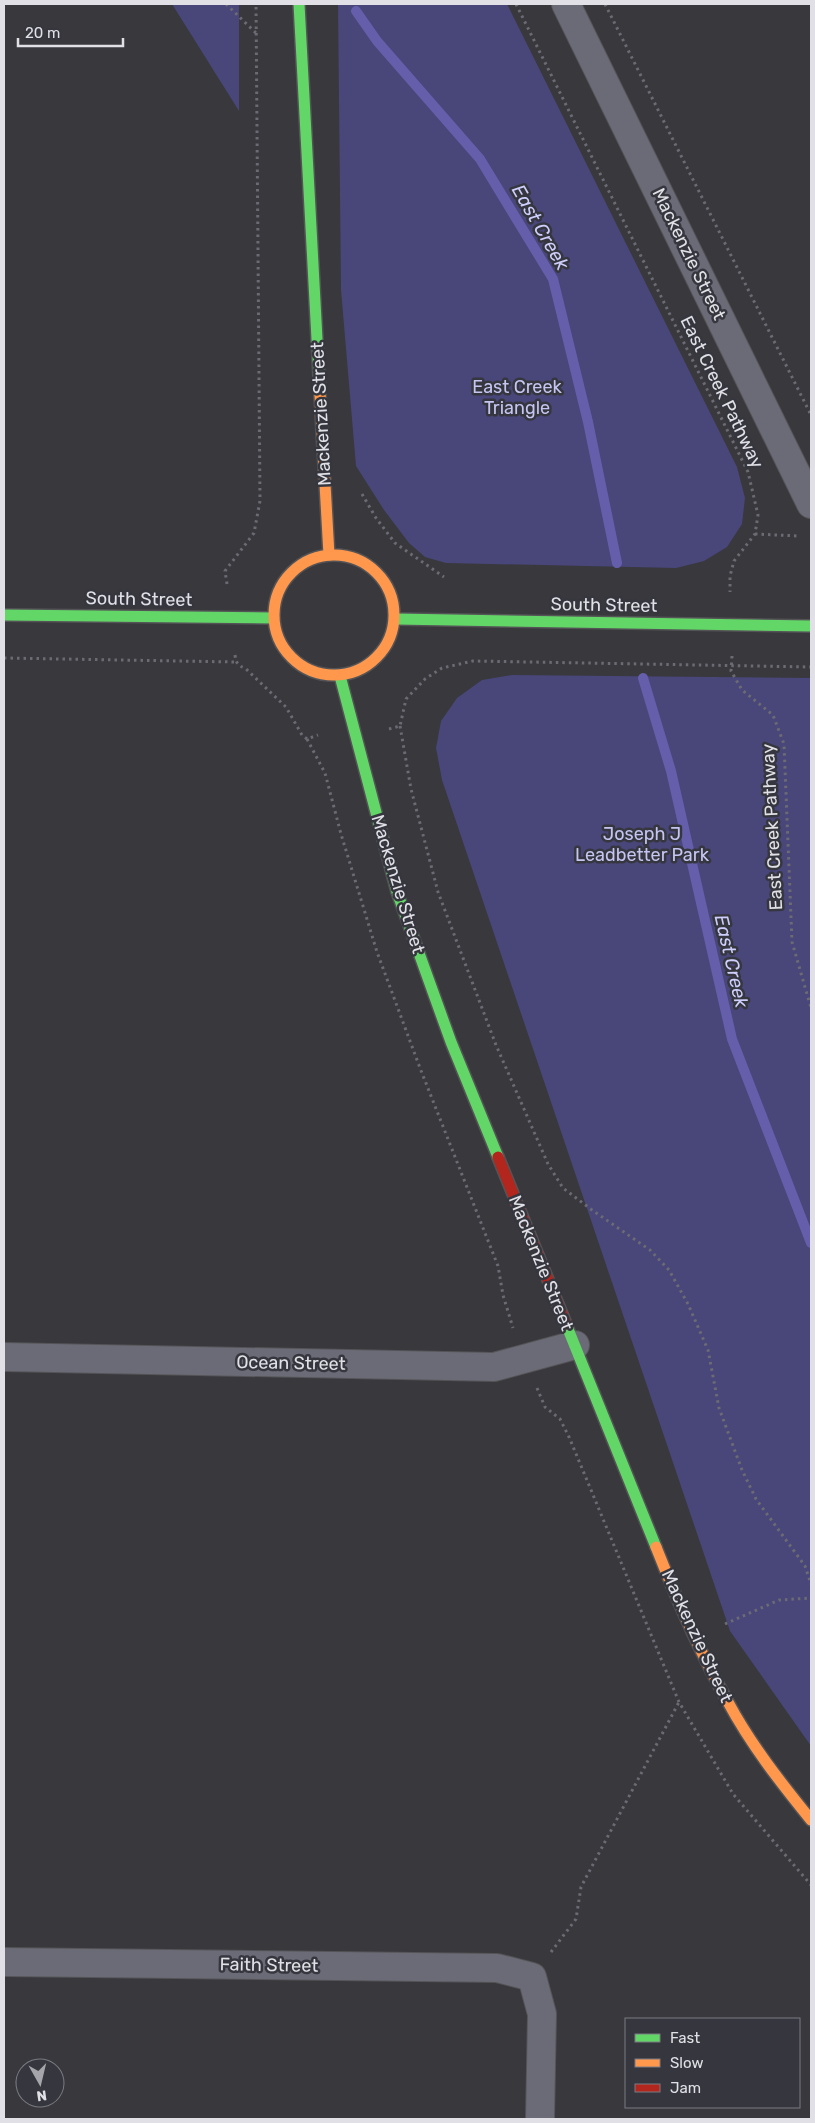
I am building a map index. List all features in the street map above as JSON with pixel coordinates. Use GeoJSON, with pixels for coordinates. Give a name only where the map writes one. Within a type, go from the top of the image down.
{"type":"FeatureCollection","features":[{"type":"Feature","properties":{"kind":"main road","name":"Mackenzie Street"},"geometry":{"type":"LineString","coordinates":[[299,4],[329,555]]}},
{"type":"Feature","properties":{"kind":"main road"},"geometry":{"type":"LineString","coordinates":[[329,555],[355,558],[377,572],[392,594],[396,619],[390,640],[378,658],[360,670],[340,676],[320,674],[302,667],[294,661],[287,654],[277,637],[273,618],[275,600],[283,583],[294,569],[311,559],[329,555]]}},
{"type":"Feature","properties":{"kind":"main road","name":"South Street"},"geometry":{"type":"LineString","coordinates":[[4,615],[273,618]]}},
{"type":"Feature","properties":{"kind":"main road","name":"South Street"},"geometry":{"type":"LineString","coordinates":[[396,619],[811,626]]}},
{"type":"Feature","properties":{"kind":"main road","name":"Mackenzie Street"},"geometry":{"type":"LineString","coordinates":[[340,676],[397,892],[452,1042],[679,1604],[728,1703],[773,1773],[811,1820]]}},
{"type":"Feature","properties":{"kind":"street","name":"Mackenzie Street"},"geometry":{"type":"LineString","coordinates":[[566,4],[811,504]]}},
{"type":"Feature","properties":{"kind":"street","name":"Ocean Street"},"geometry":{"type":"LineString","coordinates":[[4,1357],[494,1367],[575,1345]]}},
{"type":"Feature","properties":{"kind":"street","name":"Faith Street"},"geometry":{"type":"LineString","coordinates":[[4,1962],[498,1968],[532,1977]]}},
{"type":"Feature","properties":{"kind":"street"},"geometry":{"type":"LineString","coordinates":[[532,1977],[542,2014],[540,2119]]}},
{"type":"Feature","properties":{"kind":"path"},"geometry":{"type":"LineString","coordinates":[[226,4],[256,33]]}},
{"type":"Feature","properties":{"kind":"path"},"geometry":{"type":"LineString","coordinates":[[227,584],[225,571],[254,533],[260,501],[256,4]]}},
{"type":"Feature","properties":{"kind":"path","name":"East Creek Pathway"},"geometry":{"type":"LineString","coordinates":[[516,4],[748,472],[758,515],[755,534],[734,561],[730,576],[731,671],[742,690],[773,715],[784,744],[792,942],[811,1008]]}},
{"type":"Feature","properties":{"kind":"path"},"geometry":{"type":"LineString","coordinates":[[605,4],[811,415]]}},
{"type":"Feature","properties":{"kind":"path"},"geometry":{"type":"LineString","coordinates":[[362,494],[376,518],[395,543],[444,577]]}},
{"type":"Feature","properties":{"kind":"path"},"geometry":{"type":"LineString","coordinates":[[755,534],[802,536]]}},
{"type":"Feature","properties":{"kind":"path"},"geometry":{"type":"LineString","coordinates":[[235,655],[236,662],[245,668],[286,708],[302,735],[307,739],[325,773],[341,834],[377,952],[420,1068],[498,1266],[510,1320],[538,1390]]}},
{"type":"Feature","properties":{"kind":"path"},"geometry":{"type":"LineString","coordinates":[[4,658],[236,662]]}},
{"type":"Feature","properties":{"kind":"path"},"geometry":{"type":"LineString","coordinates":[[811,667],[472,661],[442,668],[424,679],[406,700],[400,726],[411,789],[438,892],[496,1045],[548,1164],[563,1188],[650,1250],[669,1270],[688,1304],[708,1350],[719,1408],[742,1470],[756,1500],[805,1566],[811,1584]]}},
{"type":"Feature","properties":{"kind":"path"},"geometry":{"type":"LineString","coordinates":[[388,729],[400,726]]}},
{"type":"Feature","properties":{"kind":"path"},"geometry":{"type":"LineString","coordinates":[[307,739],[318,735]]}},
{"type":"Feature","properties":{"kind":"path"},"geometry":{"type":"LineString","coordinates":[[697,1639],[732,1620],[779,1600],[811,1598]]}},
{"type":"Feature","properties":{"kind":"path"},"geometry":{"type":"LineString","coordinates":[[532,1977],[576,1919],[581,1887],[679,1702]]}},
{"type":"Feature","properties":{"kind":"green space"},"geometry":{"type":"Polygon","coordinates":[[[172,4],[239,4],[239,111],[172,4]]]}},
{"type":"Feature","properties":{"kind":"green space","name":"East Creek Triangle"},"geometry":{"type":"Polygon","coordinates":[[[338,4],[507,4],[737,467],[745,498],[742,524],[727,547],[704,561],[676,568],[446,563],[425,557],[409,543],[384,510],[356,466],[341,290],[338,4]]]}},
{"type":"Feature","properties":{"kind":"green space","name":"Joseph J Leadbetter Park"},"geometry":{"type":"Polygon","coordinates":[[[512,675],[811,678],[811,1746],[730,1631],[442,780],[436,748],[441,721],[457,698],[482,680],[512,675]]]}},
{"type":"Feature","properties":{"kind":"waterway","name":"East Creek"},"geometry":{"type":"LineString","coordinates":[[356,11],[377,41],[480,159],[553,279],[588,422],[617,563]]}},
{"type":"Feature","properties":{"kind":"waterway","name":"East Creek"},"geometry":{"type":"LineString","coordinates":[[643,678],[671,771],[732,1039],[811,1243]]}},
{"type":"Feature","properties":{"kind":"traffic: fast"},"geometry":{"type":"LineString","coordinates":[[299,4],[320,395]]}},
{"type":"Feature","properties":{"kind":"traffic: fast"},"geometry":{"type":"LineString","coordinates":[[4,615],[273,618]]}},
{"type":"Feature","properties":{"kind":"traffic: fast"},"geometry":{"type":"LineString","coordinates":[[396,619],[811,626]]}},
{"type":"Feature","properties":{"kind":"traffic: fast"},"geometry":{"type":"LineString","coordinates":[[340,676],[397,892],[451,1042],[498,1157]]}},
{"type":"Feature","properties":{"kind":"traffic: fast"},"geometry":{"type":"LineString","coordinates":[[566,1324],[656,1547]]}},
{"type":"Feature","properties":{"kind":"traffic: slow"},"geometry":{"type":"LineString","coordinates":[[320,395],[329,555]]}},
{"type":"Feature","properties":{"kind":"traffic: slow"},"geometry":{"type":"LineString","coordinates":[[334,555],[357,559],[377,572],[390,592],[394,615],[390,638],[377,658],[357,671],[334,675],[311,671],[291,658],[278,638],[274,615],[278,592],[291,572],[311,559],[334,555]]}},
{"type":"Feature","properties":{"kind":"traffic: slow"},"geometry":{"type":"LineString","coordinates":[[656,1547],[698,1645],[737,1718],[767,1763],[811,1820]]}},
{"type":"Feature","properties":{"kind":"traffic: jam"},"geometry":{"type":"LineString","coordinates":[[498,1157],[566,1324]]}}]}
